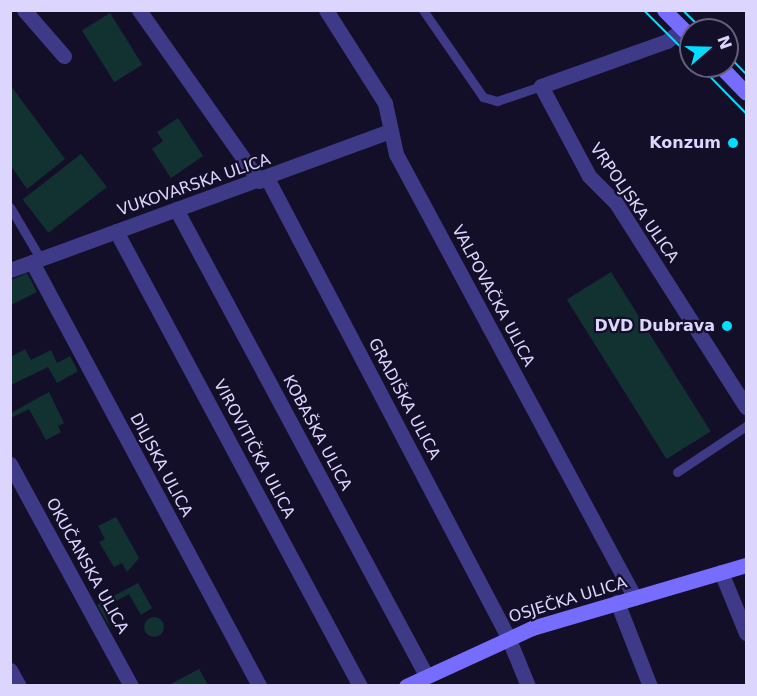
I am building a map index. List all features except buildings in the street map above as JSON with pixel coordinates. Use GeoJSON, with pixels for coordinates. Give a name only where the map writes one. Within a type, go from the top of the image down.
{"type":"FeatureCollection","features":[{"type":"Feature","properties":{"kind":"street"},"geometry":{"type":"LineString","coordinates":[[24,10],[64,56]]}},
{"type":"Feature","properties":{"kind":"street","name":"GRADIŠKA ULICA"},"geometry":{"type":"LineString","coordinates":[[139,10],[263,180],[508,637],[528,686]]}},
{"type":"Feature","properties":{"kind":"street","name":"VALPOVAČKA ULICA"},"geometry":{"type":"LineString","coordinates":[[326,10],[385,103],[388,132],[635,598]]}},
{"type":"Feature","properties":{"kind":"street"},"geometry":{"type":"LineString","coordinates":[[664,10],[679,25]]}},
{"type":"Feature","properties":{"kind":"street"},"geometry":{"type":"LineString","coordinates":[[540,86],[679,36]]}},
{"type":"Feature","properties":{"kind":"street"},"geometry":{"type":"LineString","coordinates":[[732,78],[747,93]]}},
{"type":"Feature","properties":{"kind":"street","name":"VRPOLJSKA ULICA"},"geometry":{"type":"LineString","coordinates":[[540,86],[589,176],[616,203],[747,408]]}},
{"type":"Feature","properties":{"kind":"street","name":"VUKOVARSKA ULICA"},"geometry":{"type":"LineString","coordinates":[[10,270],[176,209],[263,180],[388,132]]}},
{"type":"Feature","properties":{"kind":"street","name":"KOBAŠKA ULICA"},"geometry":{"type":"LineString","coordinates":[[176,209],[426,675]]}},
{"type":"Feature","properties":{"kind":"street","name":"VIROVITIČKA ULICA"},"geometry":{"type":"LineString","coordinates":[[116,231],[360,686]]}},
{"type":"Feature","properties":{"kind":"street","name":"DILJSKA ULICA"},"geometry":{"type":"LineString","coordinates":[[36,260],[259,686]]}},
{"type":"Feature","properties":{"kind":"street","name":"OKUČANSKA ULICA"},"geometry":{"type":"LineString","coordinates":[[10,464],[131,686]]}},
{"type":"Feature","properties":{"kind":"street","name":"OSJEČKA ULICA"},"geometry":{"type":"LineString","coordinates":[[406,685],[508,637],[617,602],[747,565]]}},
{"type":"Feature","properties":{"kind":"street"},"geometry":{"type":"LineString","coordinates":[[721,572],[747,633]]}},
{"type":"Feature","properties":{"kind":"street"},"geometry":{"type":"LineString","coordinates":[[617,602],[650,686]]}},
{"type":"Feature","properties":{"kind":"street"},"geometry":{"type":"LineString","coordinates":[[10,670],[19,686]]}},
{"type":"Feature","properties":{"kind":"lane"},"geometry":{"type":"LineString","coordinates":[[423,10],[483,97],[497,101],[540,86]]}},
{"type":"Feature","properties":{"kind":"lane"},"geometry":{"type":"LineString","coordinates":[[10,207],[36,260]]}},
{"type":"Feature","properties":{"kind":"lane"},"geometry":{"type":"LineString","coordinates":[[677,471],[747,426]]}},
{"type":"Feature","properties":{"kind":"green space"},"geometry":{"type":"Polygon","coordinates":[[[110,13],[142,65],[114,82],[82,30],[110,13]]]}},
{"type":"Feature","properties":{"kind":"green space"},"geometry":{"type":"Polygon","coordinates":[[[11,86],[65,159],[27,189],[11,166],[11,86]]]}},
{"type":"Feature","properties":{"kind":"green space"},"geometry":{"type":"Polygon","coordinates":[[[178,118],[203,156],[171,178],[152,149],[163,141],[157,132],[178,118]]]}},
{"type":"Feature","properties":{"kind":"green space"},"geometry":{"type":"Polygon","coordinates":[[[81,154],[107,187],[49,233],[23,200],[81,154]]]}},
{"type":"Feature","properties":{"kind":"green space"},"geometry":{"type":"Polygon","coordinates":[[[611,272],[711,431],[667,459],[567,300],[611,272]]]}},
{"type":"Feature","properties":{"kind":"green space"},"geometry":{"type":"Polygon","coordinates":[[[27,273],[37,292],[11,305],[11,280],[27,273]]]}},
{"type":"Feature","properties":{"kind":"green space"},"geometry":{"type":"Polygon","coordinates":[[[25,349],[31,360],[51,350],[57,363],[70,356],[78,371],[57,383],[48,367],[11,385],[11,357],[25,349]]]}},
{"type":"Feature","properties":{"kind":"green space"},"geometry":{"type":"Polygon","coordinates":[[[49,392],[64,423],[58,426],[61,432],[46,440],[29,409],[11,418],[11,413],[49,392]]]}},
{"type":"Feature","properties":{"kind":"green space"},"geometry":{"type":"Polygon","coordinates":[[[116,517],[139,558],[127,572],[122,563],[114,567],[99,542],[105,539],[98,526],[116,517]]]}},
{"type":"Feature","properties":{"kind":"green space"},"geometry":{"type":"Polygon","coordinates":[[[138,583],[152,608],[141,615],[129,594],[103,608],[111,629],[97,605],[138,583]]]}},
{"type":"Feature","properties":{"kind":"green space"},"geometry":{"type":"Polygon","coordinates":[[[150,617],[158,617],[164,623],[164,631],[158,637],[150,637],[144,631],[144,623],[150,617]]]}},
{"type":"Feature","properties":{"kind":"green space"},"geometry":{"type":"Polygon","coordinates":[[[199,669],[208,685],[169,685],[199,669]]]}},
{"type":"Feature","properties":{"kind":"tram line"},"geometry":{"type":"LineString","coordinates":[[644,10],[679,45]]}},
{"type":"Feature","properties":{"kind":"tram line"},"geometry":{"type":"LineString","coordinates":[[683,10],[691,18]]}},
{"type":"Feature","properties":{"kind":"tram line"},"geometry":{"type":"LineString","coordinates":[[739,67],[746,74]]}},
{"type":"Feature","properties":{"kind":"tram line"},"geometry":{"type":"LineString","coordinates":[[712,78],[746,113]]}},
{"type":"Feature","properties":{"kind":"place","name":"Konzum"},"geometry":{"type":"Point","coordinates":[733,143]}},
{"type":"Feature","properties":{"kind":"place","name":"DVD Dubrava"},"geometry":{"type":"Point","coordinates":[727,326]}}]}
